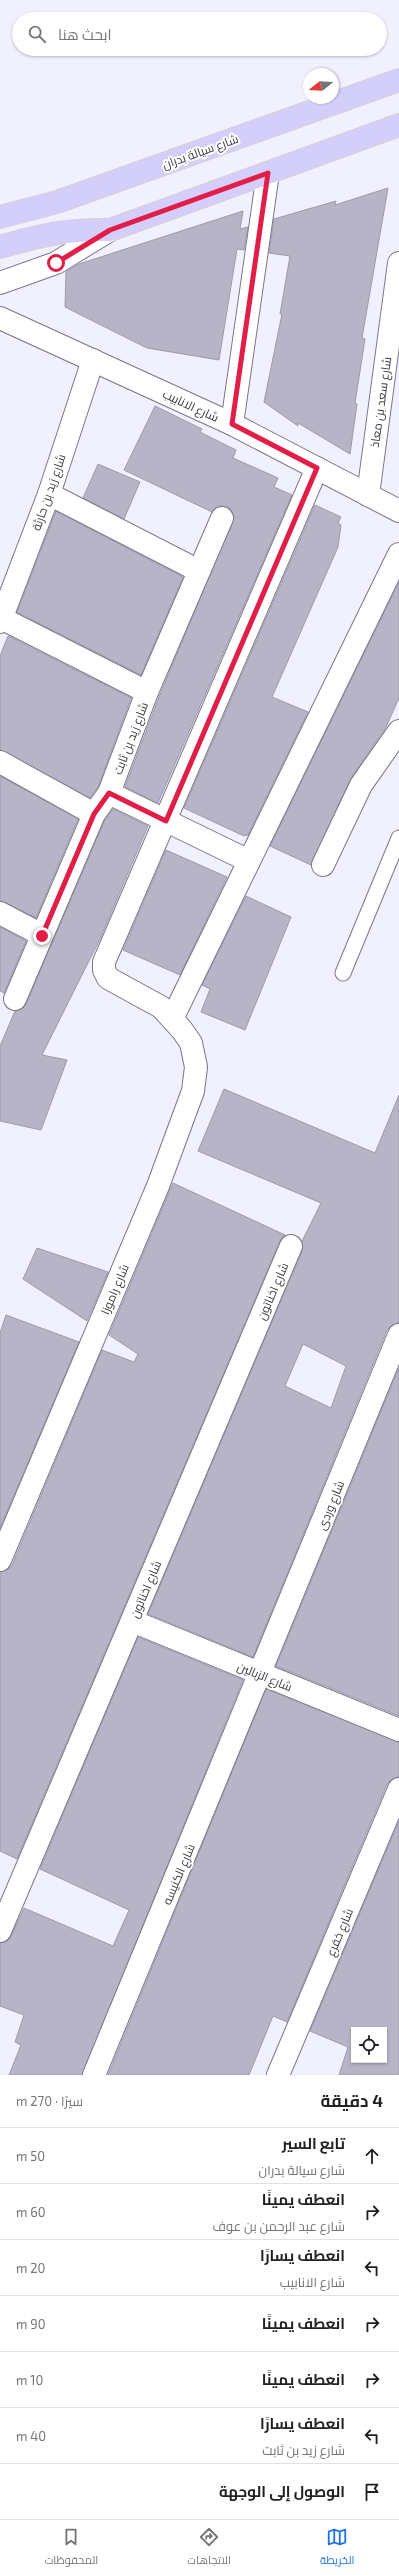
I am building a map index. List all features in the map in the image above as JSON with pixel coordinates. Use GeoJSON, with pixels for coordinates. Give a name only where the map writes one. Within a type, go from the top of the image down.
{"type":"FeatureCollection","features":[{"type":"Feature","properties":{"kind":"main road","name":"شارع سيالة بدران"},"geometry":{"type":"LineString","coordinates":[[0,217],[57,202],[399,80]]}},
{"type":"Feature","properties":{"kind":"main road"},"geometry":{"type":"LineString","coordinates":[[0,247],[46,233],[78,229],[110,230],[399,125]]}},
{"type":"Feature","properties":{"kind":"street"},"geometry":{"type":"LineString","coordinates":[[232,424],[268,173]]}},
{"type":"Feature","properties":{"kind":"street"},"geometry":{"type":"LineString","coordinates":[[0,283],[56,263],[110,230]]}},
{"type":"Feature","properties":{"kind":"street","name":"شارع سعد بن معاذ"},"geometry":{"type":"LineString","coordinates":[[368,495],[399,263]]}},
{"type":"Feature","properties":{"kind":"street","name":"شارع الانابيب"},"geometry":{"type":"LineString","coordinates":[[0,318],[232,424],[399,511]]}},
{"type":"Feature","properties":{"kind":"street","name":"شارع زيد بن حارثة"},"geometry":{"type":"LineString","coordinates":[[1,620],[49,494],[93,360]]}},
{"type":"Feature","properties":{"kind":"street","name":"شارع راموزا"},"geometry":{"type":"LineString","coordinates":[[0,1560],[158,1186],[193,1090],[196,1067],[191,1043],[173,1017],[161,1007],[115,983],[104,970],[104,962],[317,468]]}},
{"type":"Feature","properties":{"kind":"street"},"geometry":{"type":"LineString","coordinates":[[49,494],[199,571]]}},
{"type":"Feature","properties":{"kind":"street","name":"شارع زيد بن ثابت"},"geometry":{"type":"LineString","coordinates":[[15,999],[94,814],[109,793],[147,692],[222,518]]}},
{"type":"Feature","properties":{"kind":"street"},"geometry":{"type":"LineString","coordinates":[[173,1017],[399,554]]}},
{"type":"Feature","properties":{"kind":"street"},"geometry":{"type":"LineString","coordinates":[[1,620],[147,692]]}},
{"type":"Feature","properties":{"kind":"street"},"geometry":{"type":"LineString","coordinates":[[323,865],[361,785],[399,731]]}},
{"type":"Feature","properties":{"kind":"street"},"geometry":{"type":"LineString","coordinates":[[0,762],[94,814]]}},
{"type":"Feature","properties":{"kind":"street"},"geometry":{"type":"LineString","coordinates":[[109,793],[249,861]]}},
{"type":"Feature","properties":{"kind":"street"},"geometry":{"type":"LineString","coordinates":[[0,913],[42,936]]}},
{"type":"Feature","properties":{"kind":"street","name":"شارع اخناتون"},"geometry":{"type":"LineString","coordinates":[[0,1931],[291,1246]]}},
{"type":"Feature","properties":{"kind":"street","name":"شارع وردى"},"geometry":{"type":"LineString","coordinates":[[261,1674],[399,1335]]}},
{"type":"Feature","properties":{"kind":"street","name":"شارع الزبالين"},"geometry":{"type":"LineString","coordinates":[[132,1621],[399,1730]]}},
{"type":"Feature","properties":{"kind":"street","name":"شارع الكنيسه"},"geometry":{"type":"LineString","coordinates":[[94,2075],[261,1674]]}},
{"type":"Feature","properties":{"kind":"street","name":"شارع خفرع"},"geometry":{"type":"LineString","coordinates":[[278,2075],[399,1789]]}},
{"type":"Feature","properties":{"kind":"lane"},"geometry":{"type":"LineString","coordinates":[[343,973],[399,838]]}},
{"type":"Feature","properties":{"kind":"building"},"geometry":{"type":"Polygon","coordinates":[[[388,188],[362,338],[365,339],[355,403],[357,404],[350,454],[298,423],[298,426],[264,402],[282,314],[280,314],[290,256],[269,253],[274,219],[336,201],[335,205],[388,188]]]}},
{"type":"Feature","properties":{"kind":"building"},"geometry":{"type":"Polygon","coordinates":[[[243,211],[240,229],[248,227],[244,250],[237,249],[219,360],[147,348],[65,307],[66,272],[79,264],[243,211]]]}},
{"type":"Feature","properties":{"kind":"building"},"geometry":{"type":"Polygon","coordinates":[[[155,406],[202,429],[200,432],[236,450],[233,458],[278,478],[274,487],[292,495],[158,803],[125,787],[159,697],[234,517],[232,511],[227,506],[220,506],[212,512],[124,470],[155,406]]]}},
{"type":"Feature","properties":{"kind":"building"},"geometry":{"type":"Polygon","coordinates":[[[98,464],[140,482],[124,519],[83,498],[98,464]]]}},
{"type":"Feature","properties":{"kind":"building"},"geometry":{"type":"Polygon","coordinates":[[[315,505],[341,517],[338,523],[341,525],[338,547],[272,697],[308,712],[248,835],[244,836],[184,808],[315,505]]]}},
{"type":"Feature","properties":{"kind":"building"},"geometry":{"type":"Polygon","coordinates":[[[56,511],[183,577],[141,675],[17,612],[56,511]]]}},
{"type":"Feature","properties":{"kind":"building"},"geometry":{"type":"Polygon","coordinates":[[[399,582],[399,698],[386,727],[350,780],[311,865],[270,846],[399,582]]]}},
{"type":"Feature","properties":{"kind":"building"},"geometry":{"type":"Polygon","coordinates":[[[8,636],[131,698],[98,787],[90,798],[0,750],[0,656],[8,636]]]}},
{"type":"Feature","properties":{"kind":"building"},"geometry":{"type":"Polygon","coordinates":[[[0,776],[78,819],[36,918],[0,901],[0,776]]]}},
{"type":"Feature","properties":{"kind":"building"},"geometry":{"type":"Polygon","coordinates":[[[113,809],[148,826],[100,939],[42,1055],[67,1060],[41,1130],[0,1121],[0,1046],[15,1011],[22,1009],[26,1004],[105,820],[113,809]]]}},
{"type":"Feature","properties":{"kind":"building"},"geometry":{"type":"Polygon","coordinates":[[[166,850],[227,877],[180,975],[123,950],[166,850]]]}},
{"type":"Feature","properties":{"kind":"building"},"geometry":{"type":"Polygon","coordinates":[[[246,896],[291,917],[245,1030],[201,1012],[210,989],[202,985],[246,896]]]}},
{"type":"Feature","properties":{"kind":"building"},"geometry":{"type":"Polygon","coordinates":[[[0,927],[26,941],[4,993],[0,991],[0,927]]]}},
{"type":"Feature","properties":{"kind":"building"},"geometry":{"type":"Polygon","coordinates":[[[224,1089],[375,1153],[399,1095],[399,1323],[392,1325],[387,1330],[253,1657],[148,1614],[302,1251],[302,1241],[321,1203],[198,1151],[224,1089]],[[303,1344],[285,1386],[331,1408],[346,1366],[303,1344]]]}},
{"type":"Feature","properties":{"kind":"building"},"geometry":{"type":"Polygon","coordinates":[[[173,1183],[285,1235],[280,1241],[17,1859],[0,1851],[0,1572],[7,1570],[12,1565],[102,1350],[134,1362],[138,1354],[109,1335],[173,1183]]]}},
{"type":"Feature","properties":{"kind":"building"},"geometry":{"type":"Polygon","coordinates":[[[37,1248],[108,1272],[87,1321],[23,1279],[37,1248]]]}},
{"type":"Feature","properties":{"kind":"building"},"geometry":{"type":"Polygon","coordinates":[[[6,1315],[79,1342],[0,1528],[0,1333],[6,1315]]]}},
{"type":"Feature","properties":{"kind":"building"},"geometry":{"type":"Polygon","coordinates":[[[399,1368],[399,1716],[276,1666],[399,1368]]]}},
{"type":"Feature","properties":{"kind":"building"},"geometry":{"type":"Polygon","coordinates":[[[138,1637],[243,1680],[82,2075],[9,2075],[21,2045],[15,2042],[24,2015],[0,2006],[0,1943],[7,1941],[11,1936],[24,1908],[113,1946],[129,1910],[40,1869],[138,1637]]]}},
{"type":"Feature","properties":{"kind":"building"},"geometry":{"type":"Polygon","coordinates":[[[266,1689],[399,1742],[399,1777],[392,1779],[387,1784],[287,2022],[273,2016],[249,2075],[108,2075],[266,1689]]]}},
{"type":"Feature","properties":{"kind":"building"},"geometry":{"type":"Polygon","coordinates":[[[399,1821],[399,2075],[339,2075],[348,2047],[310,2031],[399,1821]]]}},
{"type":"Feature","properties":{"kind":"route"},"geometry":{"type":"LineString","coordinates":[[42,936],[94,814],[109,793],[166,821],[317,468],[232,424],[268,173],[110,230],[84,248],[56,263]]}}]}
